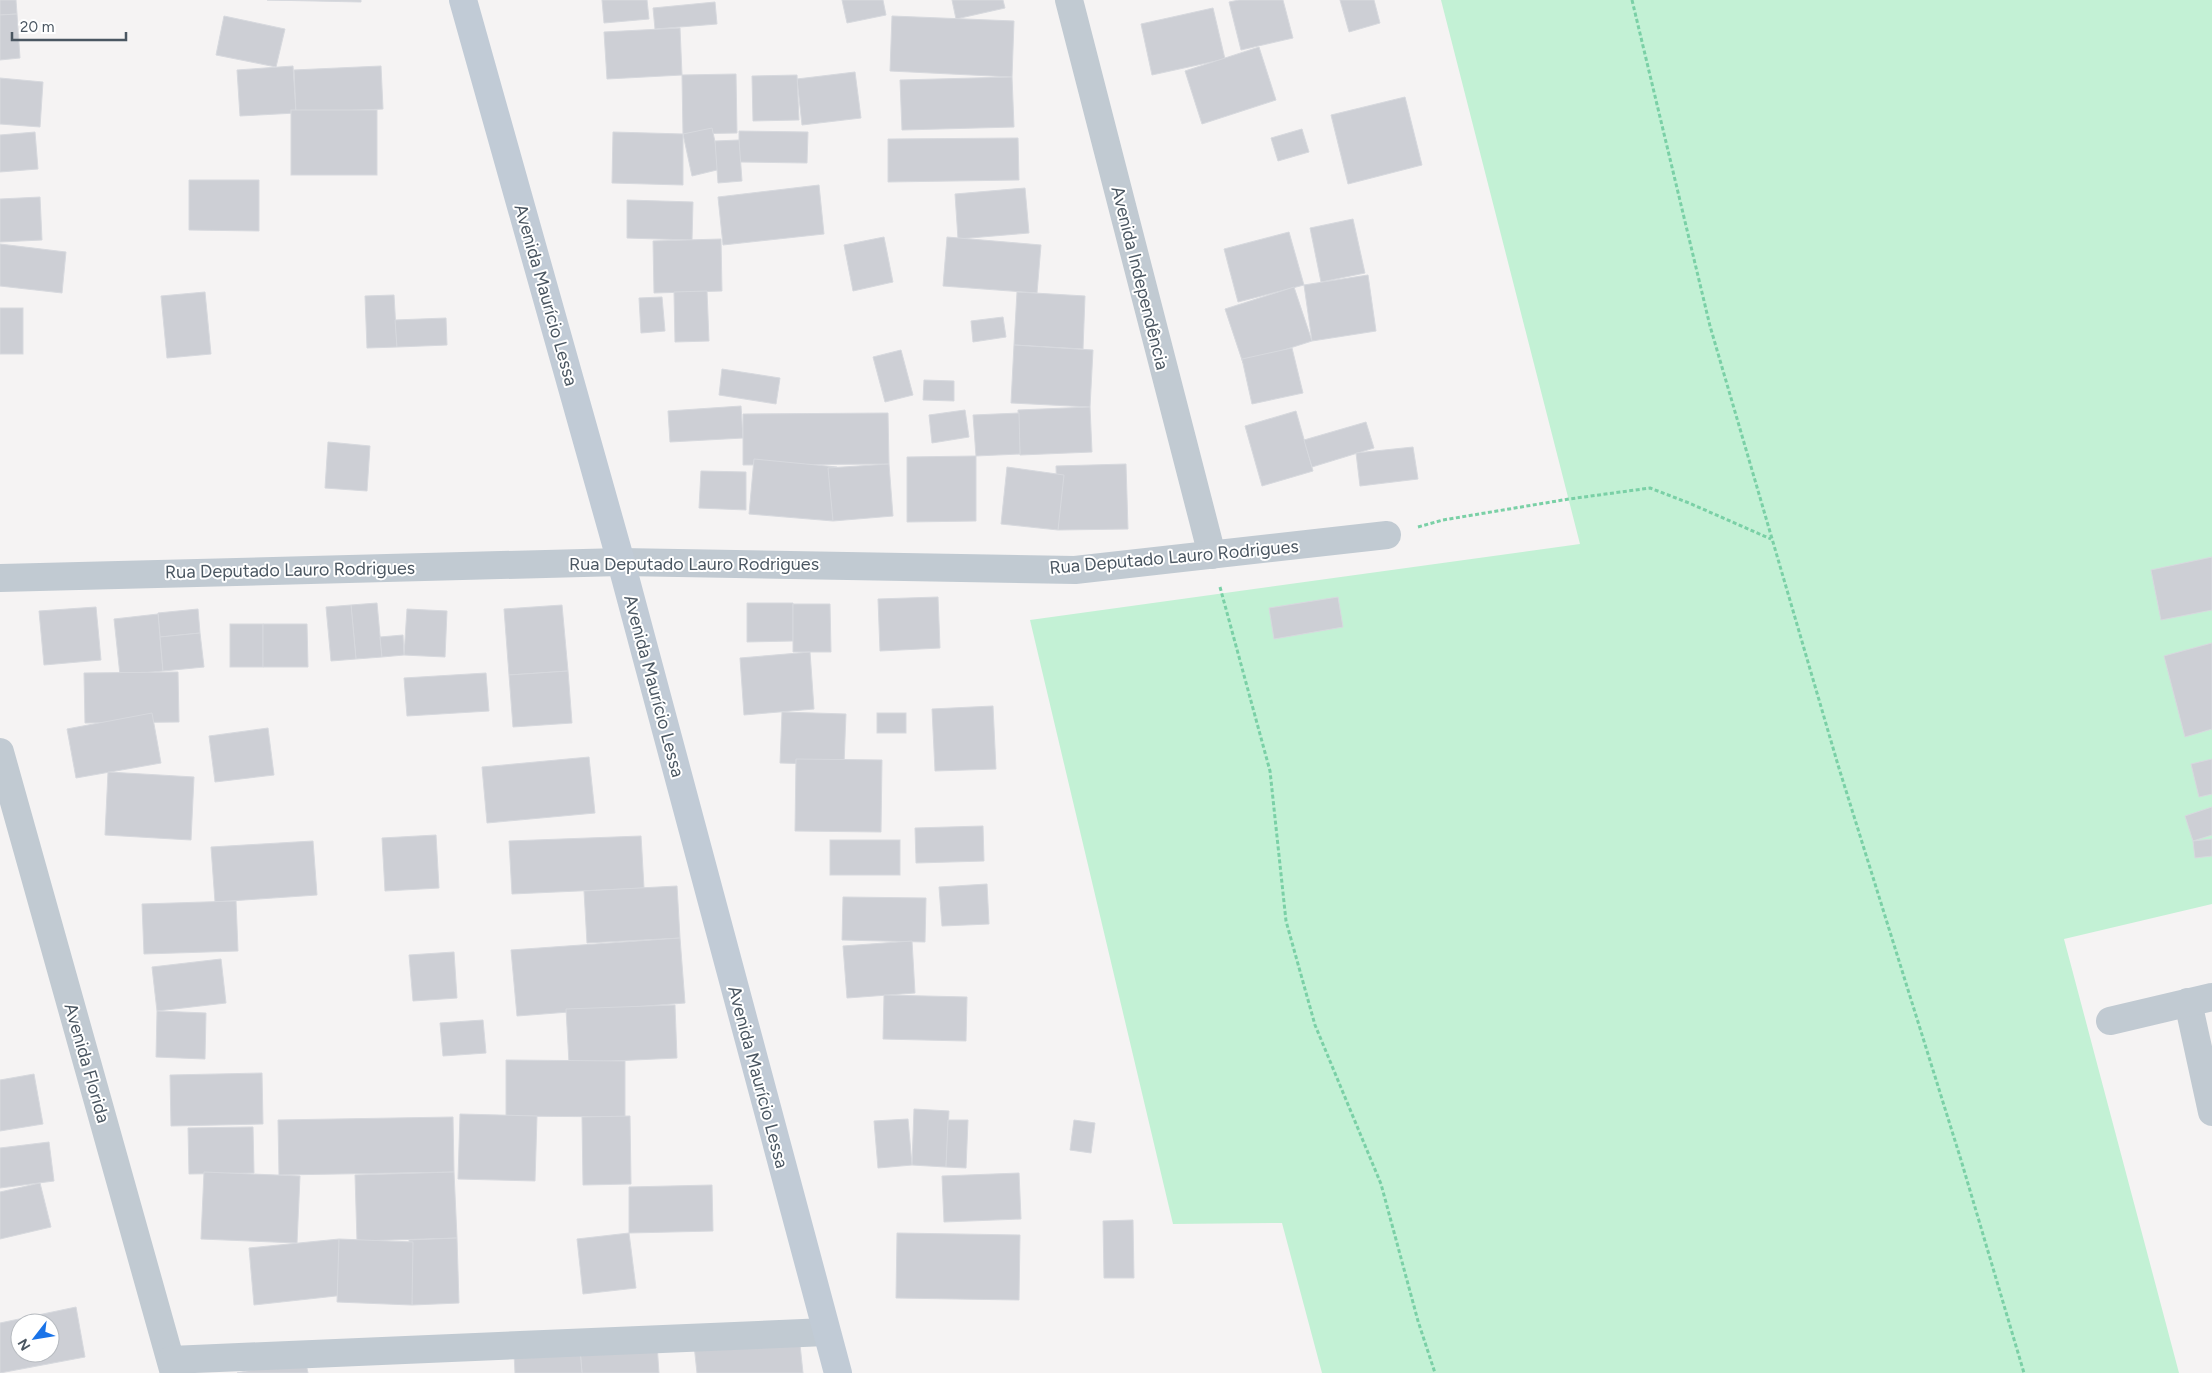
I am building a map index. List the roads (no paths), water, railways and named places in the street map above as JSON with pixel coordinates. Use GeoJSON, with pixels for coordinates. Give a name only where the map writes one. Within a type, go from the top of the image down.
{"type":"FeatureCollection","features":[{"type":"Feature","properties":{"kind":"street","name":"Avenida Maurício Lessa"},"geometry":{"type":"LineString","coordinates":[[463,0],[621,562],[838,1373]]}},
{"type":"Feature","properties":{"kind":"street","name":"Avenida Independência"},"geometry":{"type":"LineString","coordinates":[[1069,0],[1212,555]]}},
{"type":"Feature","properties":{"kind":"street","name":"Rua Deputado Lauro Rodrigues"},"geometry":{"type":"LineString","coordinates":[[0,578],[621,562],[1075,570],[1387,535]]}},
{"type":"Feature","properties":{"kind":"street","name":"Avenida Florida"},"geometry":{"type":"LineString","coordinates":[[0,752],[172,1366]]}},
{"type":"Feature","properties":{"kind":"street"},"geometry":{"type":"LineString","coordinates":[[2110,1021],[2200,1000],[2212,1112]]}},
{"type":"Feature","properties":{"kind":"street"},"geometry":{"type":"LineString","coordinates":[[172,1366],[826,1332]]}}]}
